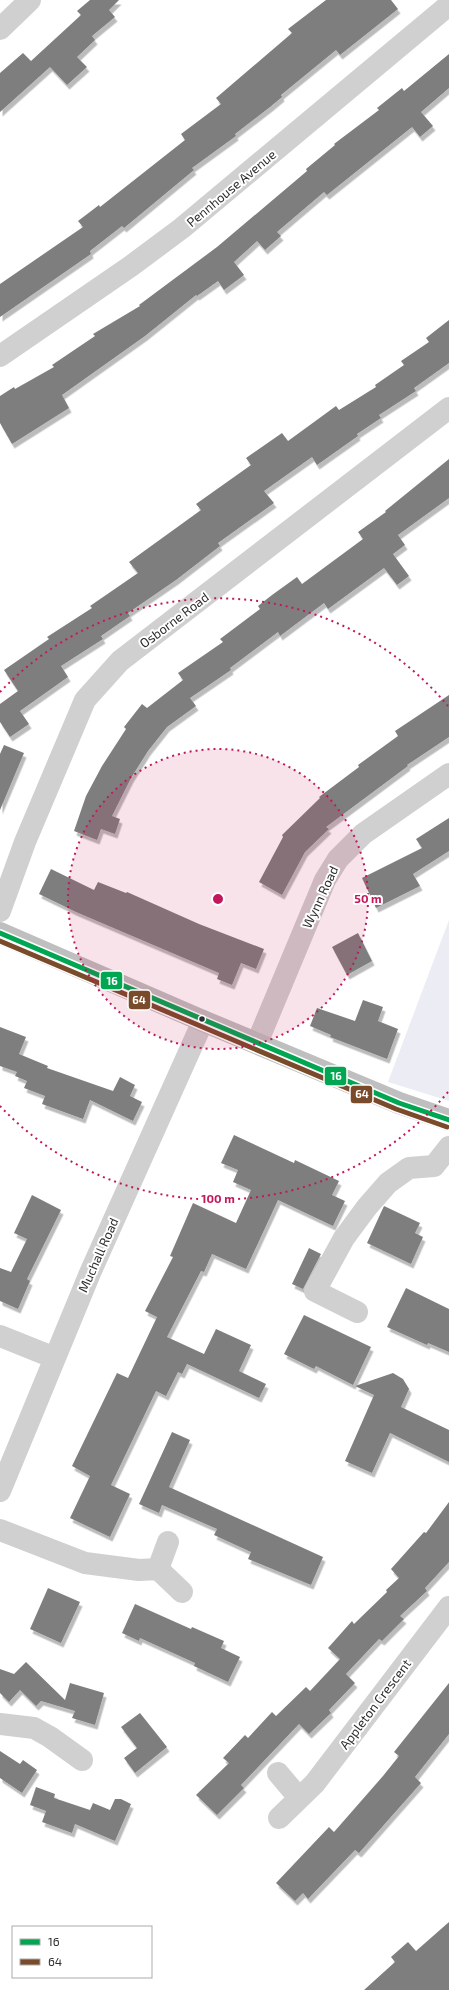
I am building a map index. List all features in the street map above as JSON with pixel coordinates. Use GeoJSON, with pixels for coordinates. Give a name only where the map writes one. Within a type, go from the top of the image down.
{"type":"FeatureCollection","features":[{"type":"Feature","properties":{"kind":"highway"},"geometry":{"type":"LineString","coordinates":[[0,933],[203,1021],[399,1103],[449,1120]]}},
{"type":"Feature","properties":{"kind":"street"},"geometry":{"type":"LineString","coordinates":[[0,29],[30,0]]}},
{"type":"Feature","properties":{"kind":"street","name":"Pennhouse Avenue"},"geometry":{"type":"LineString","coordinates":[[0,356],[124,271],[182,228],[449,5]]}},
{"type":"Feature","properties":{"kind":"street","name":"Osborne Road"},"geometry":{"type":"LineString","coordinates":[[0,910],[25,842],[85,700],[120,661],[449,408]]}},
{"type":"Feature","properties":{"kind":"street","name":"Wynn Road"},"geometry":{"type":"LineString","coordinates":[[257,1043],[325,880],[338,859],[363,834],[449,774]]}},
{"type":"Feature","properties":{"kind":"street","name":"Muchall Road"},"geometry":{"type":"LineString","coordinates":[[0,1491],[90,1273],[203,1021]]}},
{"type":"Feature","properties":{"kind":"street"},"geometry":{"type":"LineString","coordinates":[[357,1312],[315,1291],[344,1238],[367,1207],[388,1183],[409,1168],[434,1166],[449,1147]]}},
{"type":"Feature","properties":{"kind":"street"},"geometry":{"type":"LineString","coordinates":[[0,1336],[55,1358]]}},
{"type":"Feature","properties":{"kind":"street"},"geometry":{"type":"LineString","coordinates":[[0,1530],[85,1563],[139,1570],[158,1569],[182,1592]]}},
{"type":"Feature","properties":{"kind":"street"},"geometry":{"type":"LineString","coordinates":[[158,1569],[168,1542]]}},
{"type":"Feature","properties":{"kind":"street","name":"Appleton Crescent"},"geometry":{"type":"LineString","coordinates":[[279,1818],[315,1784],[449,1606]]}},
{"type":"Feature","properties":{"kind":"street"},"geometry":{"type":"LineString","coordinates":[[0,1724],[34,1728],[50,1737],[82,1760]]}},
{"type":"Feature","properties":{"kind":"street"},"geometry":{"type":"LineString","coordinates":[[278,1773],[299,1798]]}},
{"type":"Feature","properties":{"kind":"shaded area"},"geometry":{"type":"Polygon","coordinates":[[[449,920],[449,1101],[388,1082],[449,920]]]}},
{"type":"Feature","properties":{"kind":"building"},"geometry":{"type":"Polygon","coordinates":[[[90,0],[119,0],[109,10],[115,17],[92,36],[95,40],[77,57],[87,67],[67,85],[50,67],[0,112],[0,73],[23,53],[31,61],[81,15],[77,11],[90,0]]]}},
{"type":"Feature","properties":{"kind":"building"},"geometry":{"type":"Polygon","coordinates":[[[326,0],[391,0],[398,9],[340,55],[336,50],[281,95],[282,97],[270,107],[235,134],[236,136],[192,168],[194,170],[124,228],[122,226],[90,251],[91,254],[0,317],[0,284],[83,227],[78,221],[99,205],[100,207],[185,140],[181,134],[221,104],[216,98],[292,33],[288,29],[326,0]]]}},
{"type":"Feature","properties":{"kind":"building"},"geometry":{"type":"Polygon","coordinates":[[[449,54],[449,88],[421,112],[433,126],[420,137],[412,127],[327,195],[324,192],[277,232],[281,236],[265,250],[257,241],[234,262],[244,275],[224,290],[218,281],[197,296],[196,295],[145,336],[62,395],[69,408],[12,444],[0,423],[0,396],[14,387],[15,389],[54,367],[52,365],[95,336],[93,334],[140,306],[139,305],[217,247],[307,171],[306,169],[335,145],[334,144],[379,110],[377,108],[402,88],[404,91],[449,54]]]}},
{"type":"Feature","properties":{"kind":"building"},"geometry":{"type":"Polygon","coordinates":[[[449,320],[449,363],[414,388],[416,391],[379,415],[381,418],[357,434],[358,436],[317,465],[312,457],[264,491],[274,503],[218,543],[220,546],[176,580],[128,613],[130,616],[101,636],[103,639],[61,666],[68,677],[20,711],[29,724],[10,737],[0,722],[0,704],[18,691],[4,670],[49,639],[47,637],[92,608],[90,606],[138,573],[129,562],[201,510],[196,504],[251,465],[246,458],[282,433],[288,441],[336,406],[339,410],[376,387],[375,385],[404,365],[401,361],[429,342],[426,338],[449,320]]]}},
{"type":"Feature","properties":{"kind":"building"},"geometry":{"type":"Polygon","coordinates":[[[449,459],[449,498],[398,535],[405,545],[393,554],[409,576],[397,585],[384,568],[328,609],[324,603],[280,636],[278,632],[230,668],[231,670],[190,698],[196,706],[167,727],[148,751],[131,778],[112,816],[120,819],[115,834],[101,829],[97,840],[74,831],[86,796],[102,766],[126,729],[124,727],[142,704],[147,708],[183,680],[178,673],[223,642],[220,639],[260,609],[258,606],[272,595],[297,577],[302,584],[363,539],[358,532],[386,512],[385,511],[449,459]]]}},
{"type":"Feature","properties":{"kind":"building"},"geometry":{"type":"Polygon","coordinates":[[[449,695],[449,737],[407,765],[408,766],[326,827],[329,829],[305,852],[282,895],[259,882],[283,837],[282,835],[320,798],[319,797],[359,767],[358,765],[398,736],[395,731],[449,695]]]}},
{"type":"Feature","properties":{"kind":"building"},"geometry":{"type":"Polygon","coordinates":[[[4,745],[24,753],[0,810],[0,754],[4,745]]]}},
{"type":"Feature","properties":{"kind":"building"},"geometry":{"type":"Polygon","coordinates":[[[449,818],[449,851],[413,874],[420,886],[376,908],[362,878],[422,848],[416,839],[449,818]]]}},
{"type":"Feature","properties":{"kind":"building"},"geometry":{"type":"Polygon","coordinates":[[[51,869],[94,890],[98,882],[126,893],[127,892],[199,924],[264,949],[256,969],[241,963],[232,985],[217,979],[219,973],[76,912],[39,894],[51,869]]]}},
{"type":"Feature","properties":{"kind":"building"},"geometry":{"type":"Polygon","coordinates":[[[358,933],[372,961],[347,975],[332,947],[358,933]]]}},
{"type":"Feature","properties":{"kind":"building"},"geometry":{"type":"Polygon","coordinates":[[[363,1000],[383,1007],[378,1021],[398,1029],[387,1059],[330,1037],[331,1035],[310,1026],[317,1008],[355,1021],[363,1000]]]}},
{"type":"Feature","properties":{"kind":"building"},"geometry":{"type":"Polygon","coordinates":[[[0,1027],[26,1037],[19,1054],[48,1066],[47,1068],[113,1091],[120,1077],[135,1085],[130,1096],[142,1102],[133,1121],[90,1100],[83,1119],[42,1104],[45,1096],[24,1088],[27,1081],[15,1076],[17,1072],[0,1066],[0,1027]]]}},
{"type":"Feature","properties":{"kind":"building"},"geometry":{"type":"Polygon","coordinates":[[[234,1135],[294,1163],[295,1160],[339,1181],[332,1195],[345,1201],[333,1226],[278,1200],[246,1269],[212,1254],[204,1272],[201,1271],[167,1337],[204,1354],[216,1329],[251,1345],[239,1371],[266,1384],[259,1398],[187,1364],[182,1374],[178,1372],[166,1396],[156,1391],[111,1485],[130,1494],[110,1537],[70,1518],[90,1476],[72,1466],[117,1373],[128,1378],[157,1317],[145,1311],[173,1257],[170,1256],[193,1203],[236,1223],[251,1190],[233,1182],[238,1170],[221,1163],[234,1135]]]}},
{"type":"Feature","properties":{"kind":"building"},"geometry":{"type":"Polygon","coordinates":[[[32,1195],[61,1210],[27,1279],[30,1281],[18,1309],[0,1301],[0,1268],[11,1272],[27,1239],[14,1233],[32,1195]]]}},
{"type":"Feature","properties":{"kind":"building"},"geometry":{"type":"Polygon","coordinates":[[[384,1206],[420,1223],[415,1233],[423,1237],[411,1264],[367,1243],[384,1206]]]}},
{"type":"Feature","properties":{"kind":"building"},"geometry":{"type":"Polygon","coordinates":[[[309,1248],[321,1254],[303,1289],[292,1284],[309,1248]]]}},
{"type":"Feature","properties":{"kind":"building"},"geometry":{"type":"Polygon","coordinates":[[[406,1288],[449,1309],[449,1352],[428,1343],[427,1345],[387,1327],[406,1288]]]}},
{"type":"Feature","properties":{"kind":"building"},"geometry":{"type":"Polygon","coordinates":[[[304,1315],[371,1347],[353,1385],[316,1366],[314,1369],[284,1354],[304,1315]]]}},
{"type":"Feature","properties":{"kind":"building"},"geometry":{"type":"Polygon","coordinates":[[[393,1373],[403,1379],[409,1389],[401,1407],[449,1430],[449,1462],[390,1433],[372,1473],[345,1461],[374,1395],[355,1386],[393,1373]]]}},
{"type":"Feature","properties":{"kind":"building"},"geometry":{"type":"Polygon","coordinates":[[[172,1432],[190,1440],[169,1487],[323,1557],[311,1585],[248,1559],[251,1552],[214,1535],[217,1529],[162,1505],[159,1513],[139,1504],[172,1432]]]}},
{"type":"Feature","properties":{"kind":"building"},"geometry":{"type":"Polygon","coordinates":[[[449,1502],[449,1562],[425,1588],[427,1591],[400,1616],[404,1619],[382,1641],[379,1639],[346,1674],[355,1683],[329,1710],[331,1713],[309,1734],[299,1724],[241,1785],[244,1788],[217,1815],[196,1795],[229,1763],[223,1758],[245,1735],[248,1738],[272,1712],[276,1716],[306,1687],[310,1691],[340,1659],[328,1648],[352,1621],[354,1624],[387,1592],[386,1590],[399,1578],[391,1569],[424,1532],[426,1533],[449,1502]]]}},
{"type":"Feature","properties":{"kind":"building"},"geometry":{"type":"Polygon","coordinates":[[[48,1588],[80,1602],[61,1643],[30,1629],[48,1588]]]}},
{"type":"Feature","properties":{"kind":"building"},"geometry":{"type":"Polygon","coordinates":[[[135,1604],[191,1629],[192,1627],[224,1641],[221,1648],[240,1657],[228,1682],[194,1666],[195,1663],[140,1638],[139,1641],[122,1633],[135,1604]]]}},
{"type":"Feature","properties":{"kind":"building"},"geometry":{"type":"Polygon","coordinates":[[[26,1662],[65,1700],[70,1683],[104,1693],[95,1725],[72,1718],[75,1711],[41,1701],[36,1706],[20,1690],[9,1702],[0,1693],[0,1669],[14,1674],[26,1662]]]}},
{"type":"Feature","properties":{"kind":"building"},"geometry":{"type":"Polygon","coordinates":[[[449,1683],[449,1734],[415,1777],[421,1783],[359,1853],[355,1850],[308,1899],[303,1893],[295,1901],[276,1883],[329,1827],[334,1832],[383,1776],[399,1756],[394,1752],[449,1683]]]}},
{"type":"Feature","properties":{"kind":"building"},"geometry":{"type":"Polygon","coordinates":[[[140,1713],[167,1747],[135,1773],[124,1758],[137,1748],[121,1727],[140,1713]]]}},
{"type":"Feature","properties":{"kind":"building"},"geometry":{"type":"Polygon","coordinates":[[[0,1751],[20,1764],[23,1760],[37,1770],[22,1793],[0,1778],[0,1751]]]}},
{"type":"Feature","properties":{"kind":"building"},"geometry":{"type":"Polygon","coordinates":[[[36,1787],[55,1794],[54,1798],[90,1810],[93,1803],[110,1810],[115,1799],[121,1799],[131,1804],[115,1841],[75,1824],[72,1833],[42,1822],[46,1811],[30,1805],[36,1787]]]}},
{"type":"Feature","properties":{"kind":"building"},"geometry":{"type":"Polygon","coordinates":[[[449,1922],[449,1990],[364,1990],[395,1962],[391,1957],[408,1942],[416,1951],[449,1922]]]}},
{"type":"Feature","properties":{"kind":"transit line","name":"16"},"geometry":{"type":"LineString","coordinates":[[0,933],[399,1103],[449,1120]]}},
{"type":"Feature","properties":{"kind":"transit line","name":"64"},"geometry":{"type":"LineString","coordinates":[[0,941],[396,1109],[447,1127]]}}]}
